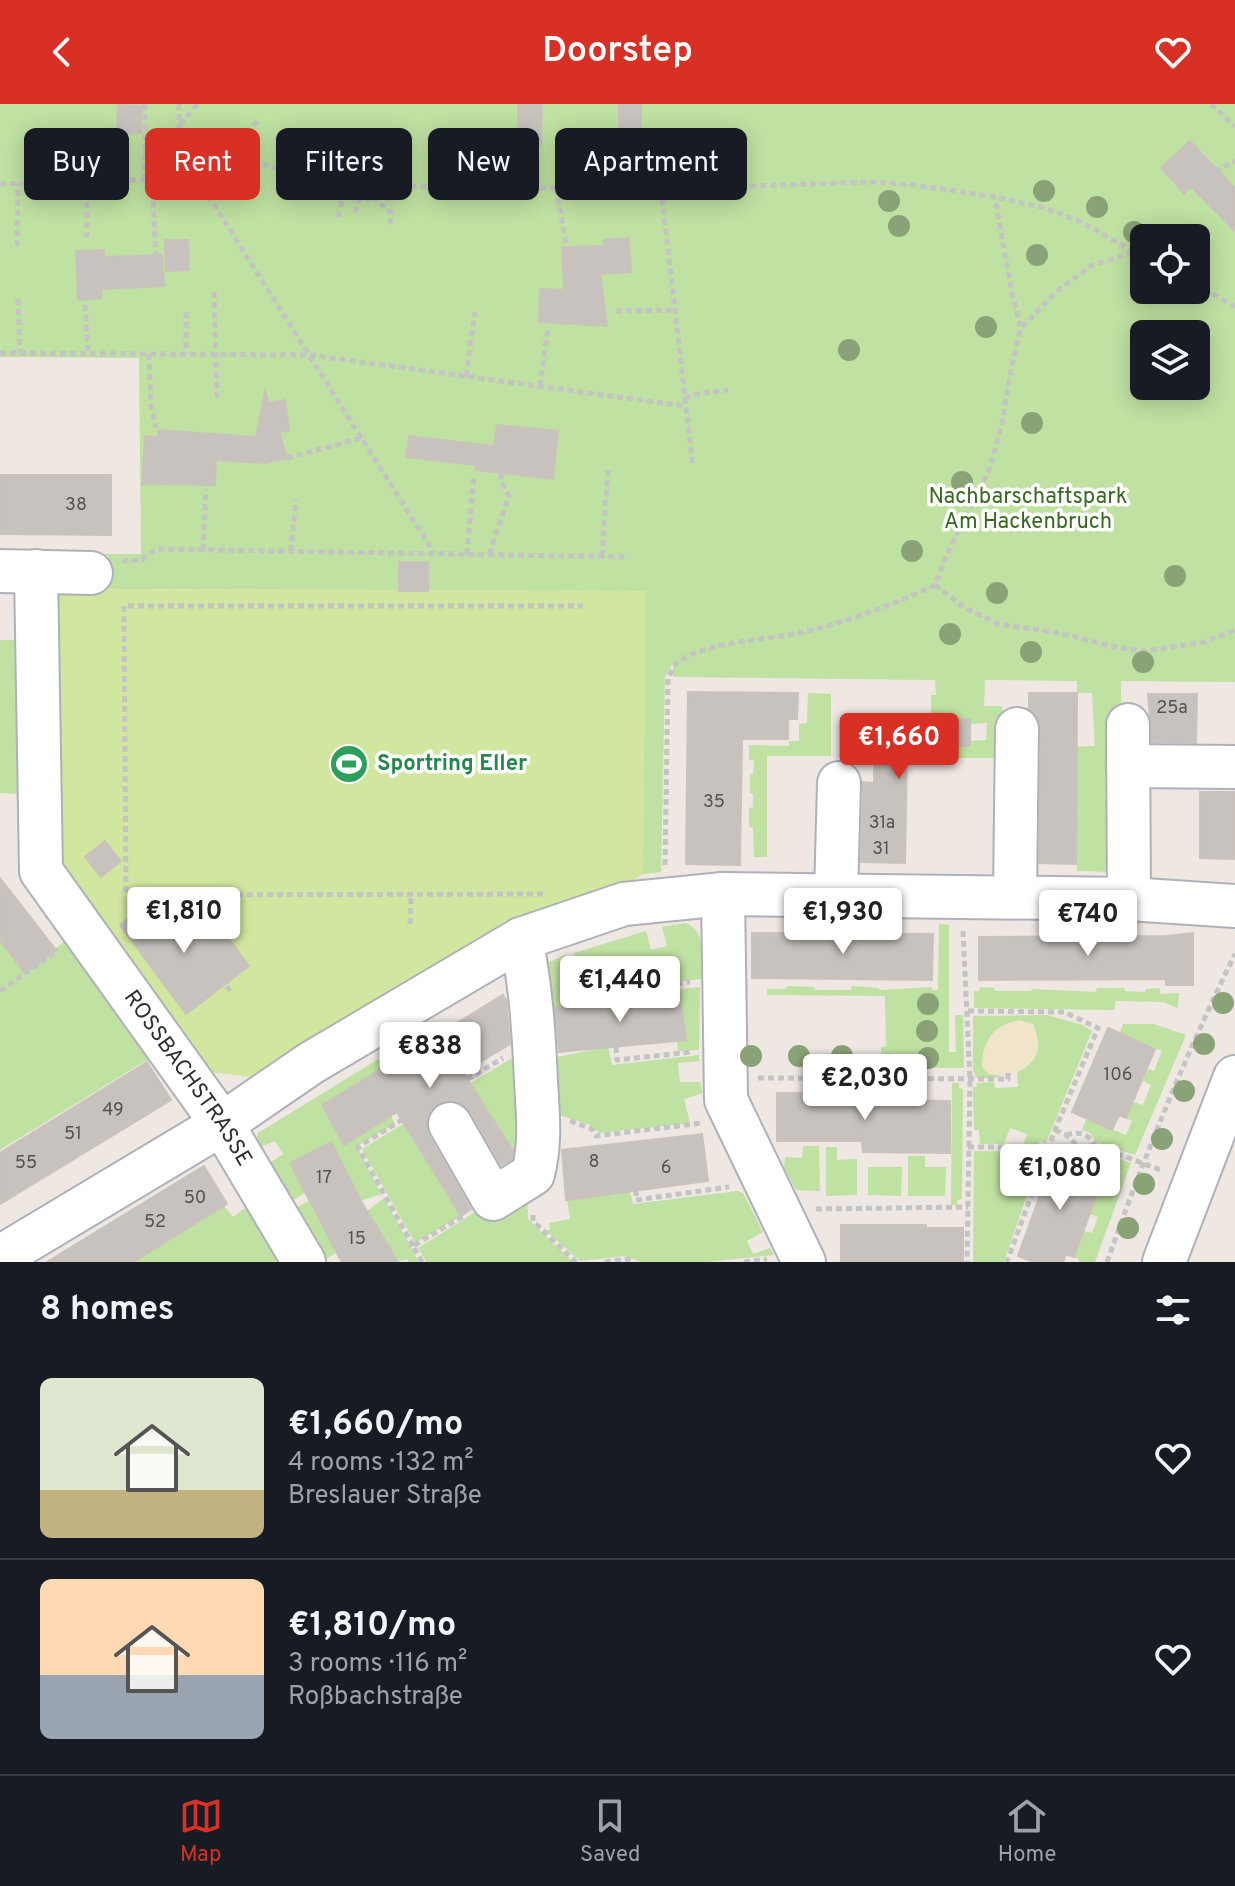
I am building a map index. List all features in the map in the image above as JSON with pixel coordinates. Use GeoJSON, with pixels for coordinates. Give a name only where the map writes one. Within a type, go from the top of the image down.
{"type":"FeatureCollection","features":[{"type":"Feature","properties":{"kind":"street"},"geometry":{"type":"LineString","coordinates":[[18,571],[91,573]]}},
{"type":"Feature","properties":{"kind":"street","name":"ROSSBACHSTRASSE"},"geometry":{"type":"LineString","coordinates":[[18,571],[41,871],[222,1124],[304,1262]]}},
{"type":"Feature","properties":{"kind":"street"},"geometry":{"type":"LineString","coordinates":[[1015,896],[1017,729]]}},
{"type":"Feature","properties":{"kind":"street"},"geometry":{"type":"LineString","coordinates":[[1129,899],[1128,746],[1235,767]]}},
{"type":"Feature","properties":{"kind":"street"},"geometry":{"type":"LineString","coordinates":[[836,896],[839,783]]}},
{"type":"Feature","properties":{"kind":"street"},"geometry":{"type":"LineString","coordinates":[[723,894],[726,1100],[758,1179],[804,1262]]}},
{"type":"Feature","properties":{"kind":"street"},"geometry":{"type":"LineString","coordinates":[[0,1257],[222,1124],[311,1063],[521,939],[557,909],[723,894],[1015,896],[1235,906]]}},
{"type":"Feature","properties":{"kind":"street"},"geometry":{"type":"LineString","coordinates":[[450,1124],[493,1199],[533,1174],[540,1149],[534,1038],[521,939]]}},
{"type":"Feature","properties":{"kind":"street"},"geometry":{"type":"LineString","coordinates":[[1164,1262],[1235,1077]]}},
{"type":"Feature","properties":{"kind":"path"},"geometry":{"type":"LineString","coordinates":[[145,104],[146,128]]}},
{"type":"Feature","properties":{"kind":"path"},"geometry":{"type":"LineString","coordinates":[[179,104],[179,125]]}},
{"type":"Feature","properties":{"kind":"path"},"geometry":{"type":"LineString","coordinates":[[179,125],[198,104]]}},
{"type":"Feature","properties":{"kind":"path"},"geometry":{"type":"LineString","coordinates":[[1211,104],[1235,126]]}},
{"type":"Feature","properties":{"kind":"path"},"geometry":{"type":"LineString","coordinates":[[250,128],[260,119]]}},
{"type":"Feature","properties":{"kind":"path"},"geometry":{"type":"LineString","coordinates":[[1206,176],[1235,161]]}},
{"type":"Feature","properties":{"kind":"path"},"geometry":{"type":"LineString","coordinates":[[747,186],[872,182],[995,197],[1044,208],[1079,221],[1130,250]]}},
{"type":"Feature","properties":{"kind":"path"},"geometry":{"type":"LineString","coordinates":[[0,184],[24,184]]}},
{"type":"Feature","properties":{"kind":"path"},"geometry":{"type":"LineString","coordinates":[[17,246],[18,184]]}},
{"type":"Feature","properties":{"kind":"path"},"geometry":{"type":"LineString","coordinates":[[412,186],[555,188]]}},
{"type":"Feature","properties":{"kind":"path"},"geometry":{"type":"LineString","coordinates":[[664,898],[668,679],[675,665],[716,647],[808,631],[901,601],[935,585],[990,468],[1021,328],[995,197]]}},
{"type":"Feature","properties":{"kind":"path"},"geometry":{"type":"LineString","coordinates":[[87,200],[87,237]]}},
{"type":"Feature","properties":{"kind":"path"},"geometry":{"type":"LineString","coordinates":[[137,262],[156,258],[151,200]]}},
{"type":"Feature","properties":{"kind":"path"},"geometry":{"type":"LineString","coordinates":[[211,200],[434,553]]}},
{"type":"Feature","properties":{"kind":"path"},"geometry":{"type":"LineString","coordinates":[[338,217],[342,200]]}},
{"type":"Feature","properties":{"kind":"path"},"geometry":{"type":"LineString","coordinates":[[355,213],[359,200]]}},
{"type":"Feature","properties":{"kind":"path"},"geometry":{"type":"LineString","coordinates":[[376,200],[391,213],[390,225]]}},
{"type":"Feature","properties":{"kind":"path"},"geometry":{"type":"LineString","coordinates":[[558,200],[566,243]]}},
{"type":"Feature","properties":{"kind":"path"},"geometry":{"type":"LineString","coordinates":[[662,200],[693,467]]}},
{"type":"Feature","properties":{"kind":"path"},"geometry":{"type":"LineString","coordinates":[[1021,328],[1056,292],[1091,266],[1130,253]]}},
{"type":"Feature","properties":{"kind":"path"},"geometry":{"type":"LineString","coordinates":[[214,292],[217,397]]}},
{"type":"Feature","properties":{"kind":"path"},"geometry":{"type":"LineString","coordinates":[[1210,292],[1235,307]]}},
{"type":"Feature","properties":{"kind":"path"},"geometry":{"type":"LineString","coordinates":[[18,299],[20,353]]}},
{"type":"Feature","properties":{"kind":"path"},"geometry":{"type":"LineString","coordinates":[[85,305],[88,354]]}},
{"type":"Feature","properties":{"kind":"path"},"geometry":{"type":"LineString","coordinates":[[616,311],[674,310]]}},
{"type":"Feature","properties":{"kind":"path"},"geometry":{"type":"LineString","coordinates":[[186,312],[186,354]]}},
{"type":"Feature","properties":{"kind":"path"},"geometry":{"type":"LineString","coordinates":[[466,376],[475,312]]}},
{"type":"Feature","properties":{"kind":"path"},"geometry":{"type":"LineString","coordinates":[[540,386],[548,328]]}},
{"type":"Feature","properties":{"kind":"path"},"geometry":{"type":"LineString","coordinates":[[0,353],[310,355],[685,402]]}},
{"type":"Feature","properties":{"kind":"path"},"geometry":{"type":"LineString","coordinates":[[149,354],[151,405],[156,428]]}},
{"type":"Feature","properties":{"kind":"path"},"geometry":{"type":"LineString","coordinates":[[685,402],[691,395],[728,390]]}},
{"type":"Feature","properties":{"kind":"path"},"geometry":{"type":"LineString","coordinates":[[287,458],[362,438]]}},
{"type":"Feature","properties":{"kind":"path"},"geometry":{"type":"LineString","coordinates":[[489,554],[509,496],[501,481],[501,467]]}},
{"type":"Feature","properties":{"kind":"path"},"geometry":{"type":"LineString","coordinates":[[602,556],[608,470]]}},
{"type":"Feature","properties":{"kind":"path"},"geometry":{"type":"LineString","coordinates":[[467,554],[474,475]]}},
{"type":"Feature","properties":{"kind":"path"},"geometry":{"type":"LineString","coordinates":[[203,550],[206,489]]}},
{"type":"Feature","properties":{"kind":"path"},"geometry":{"type":"LineString","coordinates":[[291,551],[296,500]]}},
{"type":"Feature","properties":{"kind":"path"},"geometry":{"type":"LineString","coordinates":[[91,573],[98,560],[142,560],[157,549],[629,557]]}},
{"type":"Feature","properties":{"kind":"path"},"geometry":{"type":"LineString","coordinates":[[935,585],[965,608],[998,624],[1065,634],[1113,647],[1146,651],[1204,642],[1235,630]]}},
{"type":"Feature","properties":{"kind":"path"},"geometry":{"type":"LineString","coordinates":[[578,1006],[557,909],[411,894],[126,895],[124,606],[583,606]]}},
{"type":"Feature","properties":{"kind":"path"},"geometry":{"type":"LineString","coordinates":[[410,924],[411,894]]}},
{"type":"Feature","properties":{"kind":"path"},"geometry":{"type":"LineString","coordinates":[[164,895],[230,991]]}},
{"type":"Feature","properties":{"kind":"path"},"geometry":{"type":"LineString","coordinates":[[961,896],[970,1080],[967,1262]]}},
{"type":"Feature","properties":{"kind":"path"},"geometry":{"type":"LineString","coordinates":[[0,991],[83,930]]}},
{"type":"Feature","properties":{"kind":"path"},"geometry":{"type":"LineString","coordinates":[[1107,1262],[1142,1163],[1198,1029],[1235,954]]}},
{"type":"Feature","properties":{"kind":"path"},"geometry":{"type":"LineString","coordinates":[[577,996],[723,979]]}},
{"type":"Feature","properties":{"kind":"path"},"geometry":{"type":"LineString","coordinates":[[643,987],[643,999]]}},
{"type":"Feature","properties":{"kind":"path"},"geometry":{"type":"LineString","coordinates":[[968,1011],[1064,1012],[1098,1028],[1055,1130],[1007,1262]]}},
{"type":"Feature","properties":{"kind":"path"},"geometry":{"type":"LineString","coordinates":[[616,1047],[617,1060],[724,1063],[970,1080],[1008,1079],[1008,1073]]}},
{"type":"Feature","properties":{"kind":"path"},"geometry":{"type":"LineString","coordinates":[[538,1115],[550,1114],[592,1129],[597,1146]]}},
{"type":"Feature","properties":{"kind":"path"},"geometry":{"type":"LineString","coordinates":[[596,1136],[736,1120]]}},
{"type":"Feature","properties":{"kind":"path"},"geometry":{"type":"LineString","coordinates":[[660,1128],[662,1139]]}},
{"type":"Feature","properties":{"kind":"path"},"geometry":{"type":"LineString","coordinates":[[1055,1130],[1080,1148],[1095,1145]]}},
{"type":"Feature","properties":{"kind":"path"},"geometry":{"type":"LineString","coordinates":[[1066,1135],[1073,1132],[1086,1134],[1095,1145],[1193,1182]]}},
{"type":"Feature","properties":{"kind":"path"},"geometry":{"type":"LineString","coordinates":[[968,1147],[1001,1147],[1043,1161]]}},
{"type":"Feature","properties":{"kind":"path"},"geometry":{"type":"LineString","coordinates":[[533,1174],[533,1221],[576,1262]]}},
{"type":"Feature","properties":{"kind":"path"},"geometry":{"type":"LineString","coordinates":[[636,1190],[636,1200],[758,1179],[968,1207]]}},
{"type":"Feature","properties":{"kind":"path"},"geometry":{"type":"LineString","coordinates":[[422,1262],[413,1246],[493,1199]]}},
{"type":"Feature","properties":{"kind":"path"},"geometry":{"type":"LineString","coordinates":[[605,1262],[627,1259],[633,1262]]}},
{"type":"Feature","properties":{"kind":"green space","name":"Nachbarschaftspark Am Hackenbruch"},"geometry":{"type":"Polygon","coordinates":[[[0,104],[1235,104],[1235,682],[1121,681],[1121,872],[1077,871],[1077,784],[1039,783],[1039,764],[1072,763],[1072,747],[1095,746],[1092,693],[1077,693],[1077,681],[985,680],[984,706],[1002,706],[1002,758],[944,758],[944,746],[970,746],[970,741],[986,740],[987,723],[970,724],[970,719],[931,719],[931,695],[936,695],[935,680],[673,677],[673,663],[665,677],[661,872],[643,874],[645,591],[98,589],[99,554],[141,554],[139,358],[0,357],[0,104]]]}},
{"type":"Feature","properties":{"kind":"green space","name":"Sportring Eller"},"geometry":{"type":"Polygon","coordinates":[[[54,589],[646,591],[643,874],[617,891],[514,917],[253,1077],[208,1072],[54,868],[54,589]]]}},
{"type":"Feature","properties":{"kind":"green space"},"geometry":{"type":"Polygon","coordinates":[[[0,640],[16,640],[17,794],[0,793],[0,640]]]}},
{"type":"Feature","properties":{"kind":"green space"},"geometry":{"type":"Polygon","coordinates":[[[808,693],[831,694],[831,756],[767,756],[767,857],[754,857],[749,808],[753,807],[750,774],[753,774],[754,760],[749,760],[749,745],[789,746],[789,741],[799,741],[799,724],[807,723],[808,693]]]}},
{"type":"Feature","properties":{"kind":"green space"},"geometry":{"type":"Polygon","coordinates":[[[686,923],[698,933],[700,940],[701,979],[580,993],[574,953],[646,931],[651,950],[667,946],[662,927],[686,923]]]}},
{"type":"Feature","properties":{"kind":"green space"},"geometry":{"type":"Polygon","coordinates":[[[939,924],[949,925],[949,1052],[956,1052],[955,1015],[963,1015],[964,1068],[933,1068],[932,1051],[925,1052],[925,1067],[882,1068],[881,1047],[886,1046],[885,996],[767,995],[767,989],[786,989],[787,986],[814,987],[815,990],[851,990],[852,986],[880,990],[932,987],[932,990],[938,990],[939,924]]]}},
{"type":"Feature","properties":{"kind":"green space"},"geometry":{"type":"Polygon","coordinates":[[[0,940],[25,973],[65,941],[152,1057],[0,1150],[0,940]]]}},
{"type":"Feature","properties":{"kind":"green space"},"geometry":{"type":"Polygon","coordinates":[[[565,955],[572,1007],[540,1009],[536,968],[565,955]]]}},
{"type":"Feature","properties":{"kind":"green space"},"geometry":{"type":"Polygon","coordinates":[[[700,987],[699,1050],[678,1051],[677,1041],[686,1039],[680,995],[650,998],[650,992],[700,987]]]}},
{"type":"Feature","properties":{"kind":"green space"},"geometry":{"type":"Polygon","coordinates":[[[980,987],[994,988],[995,991],[1096,992],[1097,988],[1145,992],[1146,989],[1160,988],[1160,994],[1179,993],[1178,1008],[1163,1002],[1116,1001],[1114,1010],[974,1008],[974,991],[979,991],[980,987]]]}},
{"type":"Feature","properties":{"kind":"green space"},"geometry":{"type":"Polygon","coordinates":[[[1047,1015],[1083,1025],[1092,1031],[1046,1143],[1040,1141],[1034,1154],[1022,1149],[1027,1134],[1010,1128],[1004,1144],[980,1144],[979,1130],[974,1130],[973,1087],[977,1087],[976,1083],[994,1082],[995,1088],[1018,1087],[1017,1072],[1035,1057],[1038,1040],[1032,1024],[987,1046],[983,1052],[988,1073],[999,1075],[997,1078],[976,1078],[973,1069],[973,1016],[1047,1015]]]}},
{"type":"Feature","properties":{"kind":"green space"},"geometry":{"type":"Polygon","coordinates":[[[1123,1024],[1154,1024],[1186,1035],[1135,1155],[1096,1142],[1090,1133],[1082,1130],[1086,1119],[1126,1135],[1132,1121],[1126,1118],[1133,1102],[1143,1105],[1151,1085],[1143,1081],[1148,1069],[1154,1071],[1162,1051],[1120,1033],[1123,1024]]]}},
{"type":"Feature","properties":{"kind":"green space"},"geometry":{"type":"Polygon","coordinates":[[[403,1044],[408,1052],[322,1105],[345,1144],[391,1116],[395,1124],[357,1146],[381,1194],[361,1201],[291,1163],[305,1193],[291,1201],[268,1164],[283,1154],[275,1141],[260,1147],[256,1141],[258,1133],[403,1044]]]}},
{"type":"Feature","properties":{"kind":"green space"},"geometry":{"type":"Polygon","coordinates":[[[608,1047],[612,1065],[699,1055],[699,1061],[678,1063],[680,1082],[700,1082],[703,1093],[684,1099],[690,1123],[599,1133],[590,1125],[553,1113],[547,1059],[608,1047]]]}},
{"type":"Feature","properties":{"kind":"green space"},"geometry":{"type":"Polygon","coordinates":[[[522,1052],[527,1175],[480,1099],[414,1138],[461,1216],[415,1243],[362,1149],[522,1052]]]}},
{"type":"Feature","properties":{"kind":"green space"},"geometry":{"type":"Polygon","coordinates":[[[952,1083],[959,1083],[959,1088],[963,1089],[962,1199],[957,1200],[957,1205],[951,1205],[952,1083]]]}},
{"type":"Feature","properties":{"kind":"green space"},"geometry":{"type":"Polygon","coordinates":[[[803,1146],[819,1146],[820,1191],[796,1190],[784,1167],[785,1157],[802,1158],[803,1146]]]}},
{"type":"Feature","properties":{"kind":"green space"},"geometry":{"type":"Polygon","coordinates":[[[826,1147],[837,1147],[837,1160],[857,1159],[857,1195],[826,1196],[826,1147]]]}},
{"type":"Feature","properties":{"kind":"green space"},"geometry":{"type":"Polygon","coordinates":[[[1075,1148],[1084,1151],[1093,1149],[1131,1163],[1095,1262],[1079,1262],[1074,1257],[1084,1231],[1092,1233],[1098,1217],[1088,1213],[1099,1188],[1105,1190],[1111,1173],[1070,1159],[1075,1148]]]}},
{"type":"Feature","properties":{"kind":"green space"},"geometry":{"type":"Polygon","coordinates":[[[974,1151],[1002,1151],[1038,1163],[1004,1262],[973,1262],[974,1151]]]}},
{"type":"Feature","properties":{"kind":"green space"},"geometry":{"type":"Polygon","coordinates":[[[908,1156],[925,1156],[925,1167],[946,1167],[945,1196],[908,1196],[908,1156]]]}},
{"type":"Feature","properties":{"kind":"green space"},"geometry":{"type":"Polygon","coordinates":[[[868,1167],[902,1167],[901,1196],[868,1195],[868,1167]]]}},
{"type":"Feature","properties":{"kind":"green space"},"geometry":{"type":"Polygon","coordinates":[[[527,1180],[528,1219],[573,1262],[426,1262],[418,1248],[527,1180]]]}},
{"type":"Feature","properties":{"kind":"green space"},"geometry":{"type":"Polygon","coordinates":[[[630,1191],[633,1204],[738,1191],[743,1193],[763,1232],[747,1241],[753,1254],[770,1248],[774,1255],[706,1262],[641,1262],[625,1256],[580,1261],[545,1230],[550,1230],[549,1223],[570,1219],[567,1199],[630,1191]]]}},
{"type":"Feature","properties":{"kind":"green space"},"geometry":{"type":"Polygon","coordinates":[[[384,1198],[419,1262],[409,1262],[407,1259],[398,1262],[367,1211],[384,1198]]]}},
{"type":"Feature","properties":{"kind":"green space"},"geometry":{"type":"Polygon","coordinates":[[[309,1201],[337,1252],[325,1260],[295,1208],[309,1201]]]}},
{"type":"Feature","properties":{"kind":"green space"},"geometry":{"type":"Polygon","coordinates":[[[249,1205],[283,1262],[133,1262],[224,1206],[233,1217],[249,1205]]]}},
{"type":"Feature","properties":{"kind":"sand"},"geometry":{"type":"Polygon","coordinates":[[[1019,1020],[1033,1024],[1037,1037],[1035,1057],[1022,1070],[1001,1075],[988,1074],[982,1066],[987,1041],[1002,1026],[1019,1020]]]}},
{"type":"Feature","properties":{"kind":"building"},"geometry":{"type":"Polygon","coordinates":[[[518,104],[542,104],[541,146],[539,128],[518,128],[518,104]]]}},
{"type":"Feature","properties":{"kind":"building"},"geometry":{"type":"Polygon","coordinates":[[[619,104],[641,104],[641,128],[619,128],[619,104]]]}},
{"type":"Feature","properties":{"kind":"building"},"geometry":{"type":"Polygon","coordinates":[[[118,105],[142,106],[141,133],[129,133],[129,128],[117,128],[118,105]]]}},
{"type":"Feature","properties":{"kind":"building"},"geometry":{"type":"Polygon","coordinates":[[[1190,141],[1235,188],[1235,231],[1191,187],[1184,193],[1161,168],[1190,141]]]}},
{"type":"Feature","properties":{"kind":"building"},"geometry":{"type":"Polygon","coordinates":[[[629,238],[631,272],[600,274],[607,326],[539,322],[540,289],[564,290],[562,247],[604,246],[604,240],[629,238]]]}},
{"type":"Feature","properties":{"kind":"building"},"geometry":{"type":"Polygon","coordinates":[[[165,240],[188,240],[189,270],[166,271],[165,240]]]}},
{"type":"Feature","properties":{"kind":"building"},"geometry":{"type":"Polygon","coordinates":[[[104,250],[105,257],[162,255],[164,286],[101,289],[102,298],[78,300],[76,251],[104,250]]]}},
{"type":"Feature","properties":{"kind":"building"},"geometry":{"type":"Polygon","coordinates":[[[265,391],[269,403],[285,400],[289,430],[279,432],[287,458],[266,463],[216,460],[215,485],[142,484],[145,436],[158,437],[158,430],[256,437],[265,391]]]}},
{"type":"Feature","properties":{"kind":"building"},"geometry":{"type":"Polygon","coordinates":[[[497,425],[558,431],[553,479],[475,470],[476,465],[406,457],[409,436],[494,446],[497,425]]]}},
{"type":"Feature","properties":{"kind":"building"},"geometry":{"type":"Polygon","coordinates":[[[0,475],[111,475],[111,535],[0,534],[0,475]]]}},
{"type":"Feature","properties":{"kind":"building"},"geometry":{"type":"Polygon","coordinates":[[[399,562],[428,562],[428,591],[399,591],[399,562]]]}},
{"type":"Feature","properties":{"kind":"building"},"geometry":{"type":"Polygon","coordinates":[[[688,692],[798,693],[797,719],[788,719],[788,739],[742,739],[740,865],[686,864],[688,692]]]}},
{"type":"Feature","properties":{"kind":"building"},"geometry":{"type":"Polygon","coordinates":[[[1029,693],[1077,693],[1076,864],[1039,863],[1041,729],[1037,717],[1029,708],[1029,693]]]}},
{"type":"Feature","properties":{"kind":"building"},"geometry":{"type":"Polygon","coordinates":[[[1148,694],[1197,694],[1196,743],[1152,742],[1148,694]]]}},
{"type":"Feature","properties":{"kind":"building"},"geometry":{"type":"Polygon","coordinates":[[[875,718],[970,719],[970,746],[907,746],[905,863],[861,862],[863,782],[874,783],[875,718]]]}},
{"type":"Feature","properties":{"kind":"building"},"geometry":{"type":"Polygon","coordinates":[[[1200,792],[1235,792],[1235,859],[1200,858],[1200,792]]]}},
{"type":"Feature","properties":{"kind":"building"},"geometry":{"type":"Polygon","coordinates":[[[105,841],[121,861],[101,877],[85,857],[105,841]]]}},
{"type":"Feature","properties":{"kind":"building"},"geometry":{"type":"Polygon","coordinates":[[[0,878],[56,950],[25,973],[0,940],[0,878]]]}},
{"type":"Feature","properties":{"kind":"building"},"geometry":{"type":"Polygon","coordinates":[[[156,896],[190,940],[216,921],[249,966],[186,1014],[120,925],[156,896]]]}},
{"type":"Feature","properties":{"kind":"building"},"geometry":{"type":"Polygon","coordinates":[[[752,933],[933,934],[932,980],[752,978],[752,933]]]}},
{"type":"Feature","properties":{"kind":"building"},"geometry":{"type":"Polygon","coordinates":[[[1193,933],[1193,985],[1166,985],[1166,979],[979,980],[979,937],[1166,936],[1193,933]]]}},
{"type":"Feature","properties":{"kind":"building"},"geometry":{"type":"Polygon","coordinates":[[[503,995],[510,1044],[463,1072],[513,1151],[512,1159],[501,1165],[471,1112],[461,1103],[451,1100],[439,1103],[430,1111],[426,1123],[429,1136],[471,1209],[461,1216],[397,1112],[344,1145],[322,1105],[503,995]]]}},
{"type":"Feature","properties":{"kind":"building"},"geometry":{"type":"Polygon","coordinates":[[[680,995],[686,1040],[559,1052],[555,1008],[680,995]]]}},
{"type":"Feature","properties":{"kind":"building"},"geometry":{"type":"Polygon","coordinates":[[[1108,1028],[1155,1049],[1126,1118],[1119,1115],[1112,1130],[1072,1112],[1108,1028]]]}},
{"type":"Feature","properties":{"kind":"building"},"geometry":{"type":"Polygon","coordinates":[[[147,1062],[171,1100],[0,1204],[0,1153],[147,1062]]]}},
{"type":"Feature","properties":{"kind":"building"},"geometry":{"type":"Polygon","coordinates":[[[777,1093],[863,1093],[863,1100],[950,1101],[950,1153],[863,1152],[862,1141],[777,1141],[777,1093]]]}},
{"type":"Feature","properties":{"kind":"building"},"geometry":{"type":"Polygon","coordinates":[[[702,1134],[708,1181],[566,1200],[562,1150],[702,1134]]]}},
{"type":"Feature","properties":{"kind":"building"},"geometry":{"type":"Polygon","coordinates":[[[331,1142],[361,1201],[398,1262],[342,1262],[338,1255],[290,1163],[331,1142]]]}},
{"type":"Feature","properties":{"kind":"building"},"geometry":{"type":"Polygon","coordinates":[[[1055,1154],[1097,1169],[1091,1185],[1099,1188],[1074,1257],[1066,1254],[1063,1262],[1034,1262],[1018,1256],[1055,1154]]]}},
{"type":"Feature","properties":{"kind":"building"},"geometry":{"type":"Polygon","coordinates":[[[204,1166],[227,1204],[133,1262],[47,1262],[204,1166]]]}},
{"type":"Feature","properties":{"kind":"building"},"geometry":{"type":"Polygon","coordinates":[[[841,1225],[963,1228],[963,1262],[841,1262],[841,1225]]]}},
{"type":"Feature","properties":{"kind":"place","name":"Sportring Eller"},"geometry":{"type":"Point","coordinates":[349,764]}}]}
